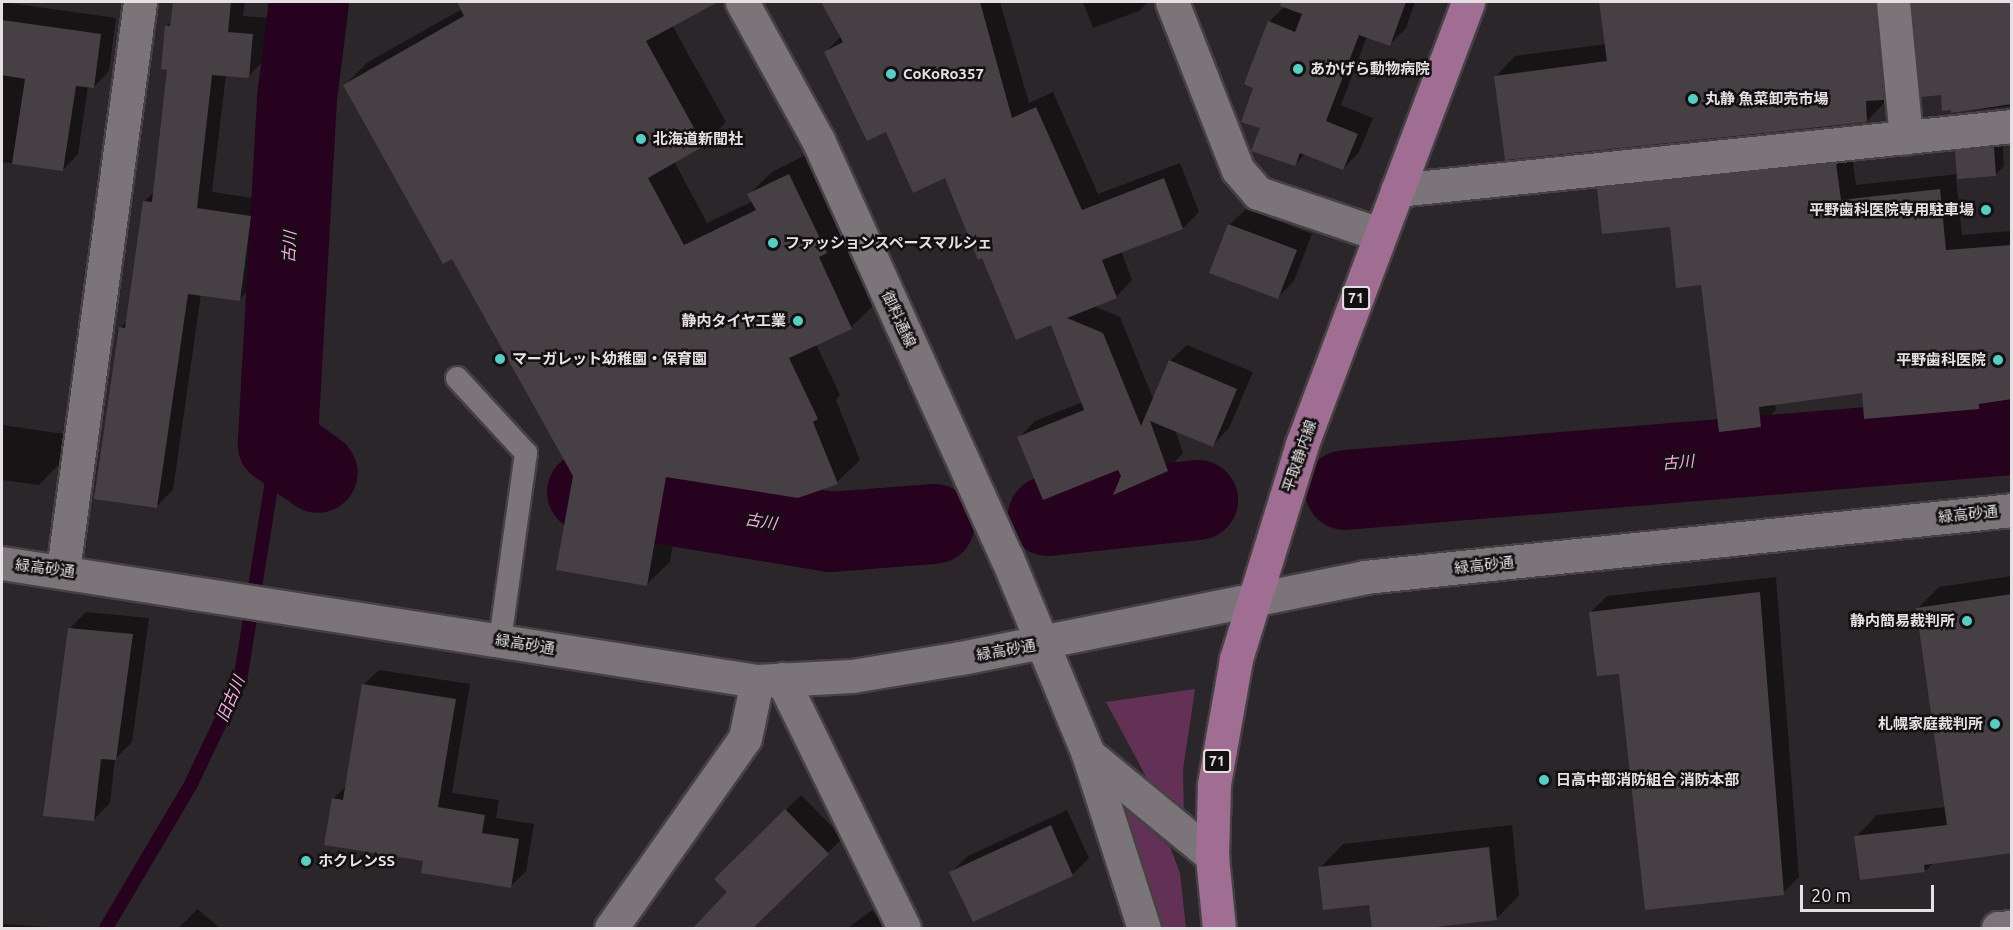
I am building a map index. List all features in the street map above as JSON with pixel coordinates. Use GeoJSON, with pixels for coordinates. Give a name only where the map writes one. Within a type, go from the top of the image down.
{"type":"FeatureCollection","features":[{"type":"Feature","properties":{"kind":"main road","name":"平取静内線"},"geometry":{"type":"LineString","coordinates":[[1219,928],[1212,856],[1214,784],[1227,690],[1252,597],[1302,444],[1468,2]]}},
{"type":"Feature","properties":{"kind":"street"},"geometry":{"type":"LineString","coordinates":[[63,570],[140,2]]}},
{"type":"Feature","properties":{"kind":"street","name":"御料通線"},"geometry":{"type":"LineString","coordinates":[[742,2],[818,140],[1044,643],[1088,754],[1144,928]]}},
{"type":"Feature","properties":{"kind":"street"},"geometry":{"type":"LineString","coordinates":[[1173,2],[1238,170],[1258,193],[1379,234]]}},
{"type":"Feature","properties":{"kind":"street"},"geometry":{"type":"LineString","coordinates":[[1893,2],[1906,136]]}},
{"type":"Feature","properties":{"kind":"street"},"geometry":{"type":"LineString","coordinates":[[1396,189],[2012,126]]}},
{"type":"Feature","properties":{"kind":"street","name":"緑高砂通"},"geometry":{"type":"LineString","coordinates":[[2,562],[770,680],[852,676],[1044,643],[1252,597],[1377,576],[2012,510]]}},
{"type":"Feature","properties":{"kind":"street"},"geometry":{"type":"LineString","coordinates":[[611,928],[745,738],[770,680]]}},
{"type":"Feature","properties":{"kind":"street"},"geometry":{"type":"LineString","coordinates":[[770,680],[904,928]]}},
{"type":"Feature","properties":{"kind":"street"},"geometry":{"type":"LineString","coordinates":[[1088,754],[1212,856]]}},
{"type":"Feature","properties":{"kind":"street"},"geometry":{"type":"LineString","coordinates":[[1998,928],[2012,927]]}},
{"type":"Feature","properties":{"kind":"lane"},"geometry":{"type":"LineString","coordinates":[[457,378],[526,453],[500,640]]}},
{"type":"Feature","properties":{"kind":"shaded area"},"geometry":{"type":"Polygon","coordinates":[[[1195,689],[1183,770],[1184,816],[1150,784],[1106,702],[1195,689]]]}},
{"type":"Feature","properties":{"kind":"shaded area"},"geometry":{"type":"Polygon","coordinates":[[[1112,796],[1170,847],[1180,873],[1186,928],[1163,928],[1112,796]]]}},
{"type":"Feature","properties":{"kind":"building"},"geometry":{"type":"Polygon","coordinates":[[[173,2],[231,2],[228,32],[253,34],[249,78],[212,75],[197,208],[251,216],[240,301],[188,294],[157,508],[94,499],[119,327],[125,328],[143,201],[152,202],[167,70],[161,69],[165,26],[170,26],[173,2]]]}},
{"type":"Feature","properties":{"kind":"building"},"geometry":{"type":"Polygon","coordinates":[[[457,2],[718,2],[646,41],[704,146],[648,178],[684,245],[756,210],[747,194],[789,174],[827,253],[819,257],[852,329],[789,358],[818,419],[813,422],[838,484],[798,498],[666,477],[647,586],[556,570],[573,476],[452,259],[443,264],[343,85],[464,16],[457,2]]]}},
{"type":"Feature","properties":{"kind":"building"},"geometry":{"type":"Polygon","coordinates":[[[821,2],[980,2],[1012,118],[1036,107],[1082,210],[1164,178],[1183,229],[1102,260],[1117,298],[1067,318],[1103,333],[1141,426],[1169,360],[1237,389],[1213,447],[1150,421],[1168,471],[1113,495],[1121,476],[1118,470],[1043,500],[1017,437],[1084,410],[1051,325],[1016,340],[982,258],[978,260],[945,178],[913,193],[886,132],[867,141],[824,52],[843,42],[821,2]]]}},
{"type":"Feature","properties":{"kind":"building"},"geometry":{"type":"Polygon","coordinates":[[[1281,2],[1406,2],[1390,46],[1359,35],[1326,121],[1358,134],[1343,170],[1300,153],[1295,166],[1251,151],[1260,128],[1241,122],[1253,88],[1244,84],[1268,21],[1295,32],[1302,14],[1280,6],[1281,2]]]}},
{"type":"Feature","properties":{"kind":"building","name":"丸静 魚菜卸売市場"},"geometry":{"type":"Polygon","coordinates":[[[1599,2],[1875,2],[1884,100],[1866,101],[1867,122],[1505,160],[1494,76],[1607,61],[1599,2]]]}},
{"type":"Feature","properties":{"kind":"building"},"geometry":{"type":"Polygon","coordinates":[[[1912,2],[2012,2],[2012,104],[1951,113],[1951,110],[1942,111],[1941,95],[1921,97],[1912,2]]]}},
{"type":"Feature","properties":{"kind":"building"},"geometry":{"type":"Polygon","coordinates":[[[2,20],[101,34],[94,88],[76,86],[63,171],[12,164],[25,79],[2,75],[2,20]]]}},
{"type":"Feature","properties":{"kind":"building"},"geometry":{"type":"Polygon","coordinates":[[[1994,147],[1996,176],[1957,179],[1955,151],[1994,147]]]}},
{"type":"Feature","properties":{"kind":"building"},"geometry":{"type":"Polygon","coordinates":[[[1836,163],[1841,200],[1940,189],[1946,250],[2012,245],[2012,399],[1979,404],[1979,409],[1864,419],[1862,393],[1759,407],[1761,427],[1719,432],[1701,285],[1676,288],[1670,227],[1602,234],[1597,188],[1836,163]]]}},
{"type":"Feature","properties":{"kind":"building"},"geometry":{"type":"Polygon","coordinates":[[[1228,224],[1297,250],[1278,299],[1209,273],[1228,224]]]}},
{"type":"Feature","properties":{"kind":"building"},"geometry":{"type":"Polygon","coordinates":[[[1760,592],[1784,895],[1645,910],[1619,674],[1597,676],[1589,612],[1760,592]]]}},
{"type":"Feature","properties":{"kind":"building"},"geometry":{"type":"Polygon","coordinates":[[[2012,594],[2012,853],[1924,865],[1925,872],[1860,880],[1854,836],[1947,825],[1916,608],[2012,594]]]}},
{"type":"Feature","properties":{"kind":"building"},"geometry":{"type":"Polygon","coordinates":[[[68,628],[133,634],[116,760],[101,759],[94,821],[43,816],[68,628]]]}},
{"type":"Feature","properties":{"kind":"building"},"geometry":{"type":"Polygon","coordinates":[[[362,684],[456,699],[438,807],[485,815],[482,833],[519,839],[511,888],[421,873],[423,861],[324,845],[332,798],[343,800],[362,684]]]}},
{"type":"Feature","properties":{"kind":"building"},"geometry":{"type":"Polygon","coordinates":[[[785,809],[829,854],[753,928],[693,928],[727,892],[714,879],[785,809]]]}},
{"type":"Feature","properties":{"kind":"building"},"geometry":{"type":"Polygon","coordinates":[[[1051,825],[1073,876],[973,922],[949,872],[1051,825]]]}},
{"type":"Feature","properties":{"kind":"building"},"geometry":{"type":"Polygon","coordinates":[[[1489,847],[1497,920],[1427,928],[1372,928],[1369,905],[1323,910],[1318,867],[1489,847]]]}},
{"type":"Feature","properties":{"kind":"waterway","name":"古川"},"geometry":{"type":"LineString","coordinates":[[309,2],[297,99],[278,444],[318,473]]}},
{"type":"Feature","properties":{"kind":"waterway","name":"古川"},"geometry":{"type":"LineString","coordinates":[[1345,490],[2012,435]]}},
{"type":"Feature","properties":{"kind":"waterway","name":"旧古川"},"geometry":{"type":"LineString","coordinates":[[106,928],[191,784],[240,681],[278,444]]}},
{"type":"Feature","properties":{"kind":"waterway","name":"古川"},"geometry":{"type":"LineString","coordinates":[[587,492],[830,532],[935,524]]}},
{"type":"Feature","properties":{"kind":"waterway","name":"古川"},"geometry":{"type":"LineString","coordinates":[[1048,516],[1198,500]]}},
{"type":"Feature","properties":{"kind":"place","name":"あかげら動物病院"},"geometry":{"type":"Point","coordinates":[1298,69]}},
{"type":"Feature","properties":{"kind":"place","name":"CoKoRo357"},"geometry":{"type":"Point","coordinates":[891,74]}},
{"type":"Feature","properties":{"kind":"place","name":"丸静 魚菜卸売市場"},"geometry":{"type":"Point","coordinates":[1693,99]}},
{"type":"Feature","properties":{"kind":"place","name":"北海道新聞社"},"geometry":{"type":"Point","coordinates":[641,139]}},
{"type":"Feature","properties":{"kind":"place","name":"平野歯科医院専用駐車場"},"geometry":{"type":"Point","coordinates":[1986,210]}},
{"type":"Feature","properties":{"kind":"place","name":"ファッションスペースマルシェ"},"geometry":{"type":"Point","coordinates":[773,243]}},
{"type":"Feature","properties":{"kind":"place","name":"静内タイヤ工業"},"geometry":{"type":"Point","coordinates":[798,321]}},
{"type":"Feature","properties":{"kind":"place","name":"マーガレット幼稚園・保育園"},"geometry":{"type":"Point","coordinates":[500,359]}},
{"type":"Feature","properties":{"kind":"place","name":"平野歯科医院"},"geometry":{"type":"Point","coordinates":[1998,360]}},
{"type":"Feature","properties":{"kind":"place","name":"静内簡易裁判所"},"geometry":{"type":"Point","coordinates":[1967,621]}},
{"type":"Feature","properties":{"kind":"place","name":"札幌家庭裁判所"},"geometry":{"type":"Point","coordinates":[1995,724]}},
{"type":"Feature","properties":{"kind":"place","name":"日高中部消防組合 消防本部"},"geometry":{"type":"Point","coordinates":[1544,780]}},
{"type":"Feature","properties":{"kind":"place","name":"ホクレンSS"},"geometry":{"type":"Point","coordinates":[306,861]}}]}
